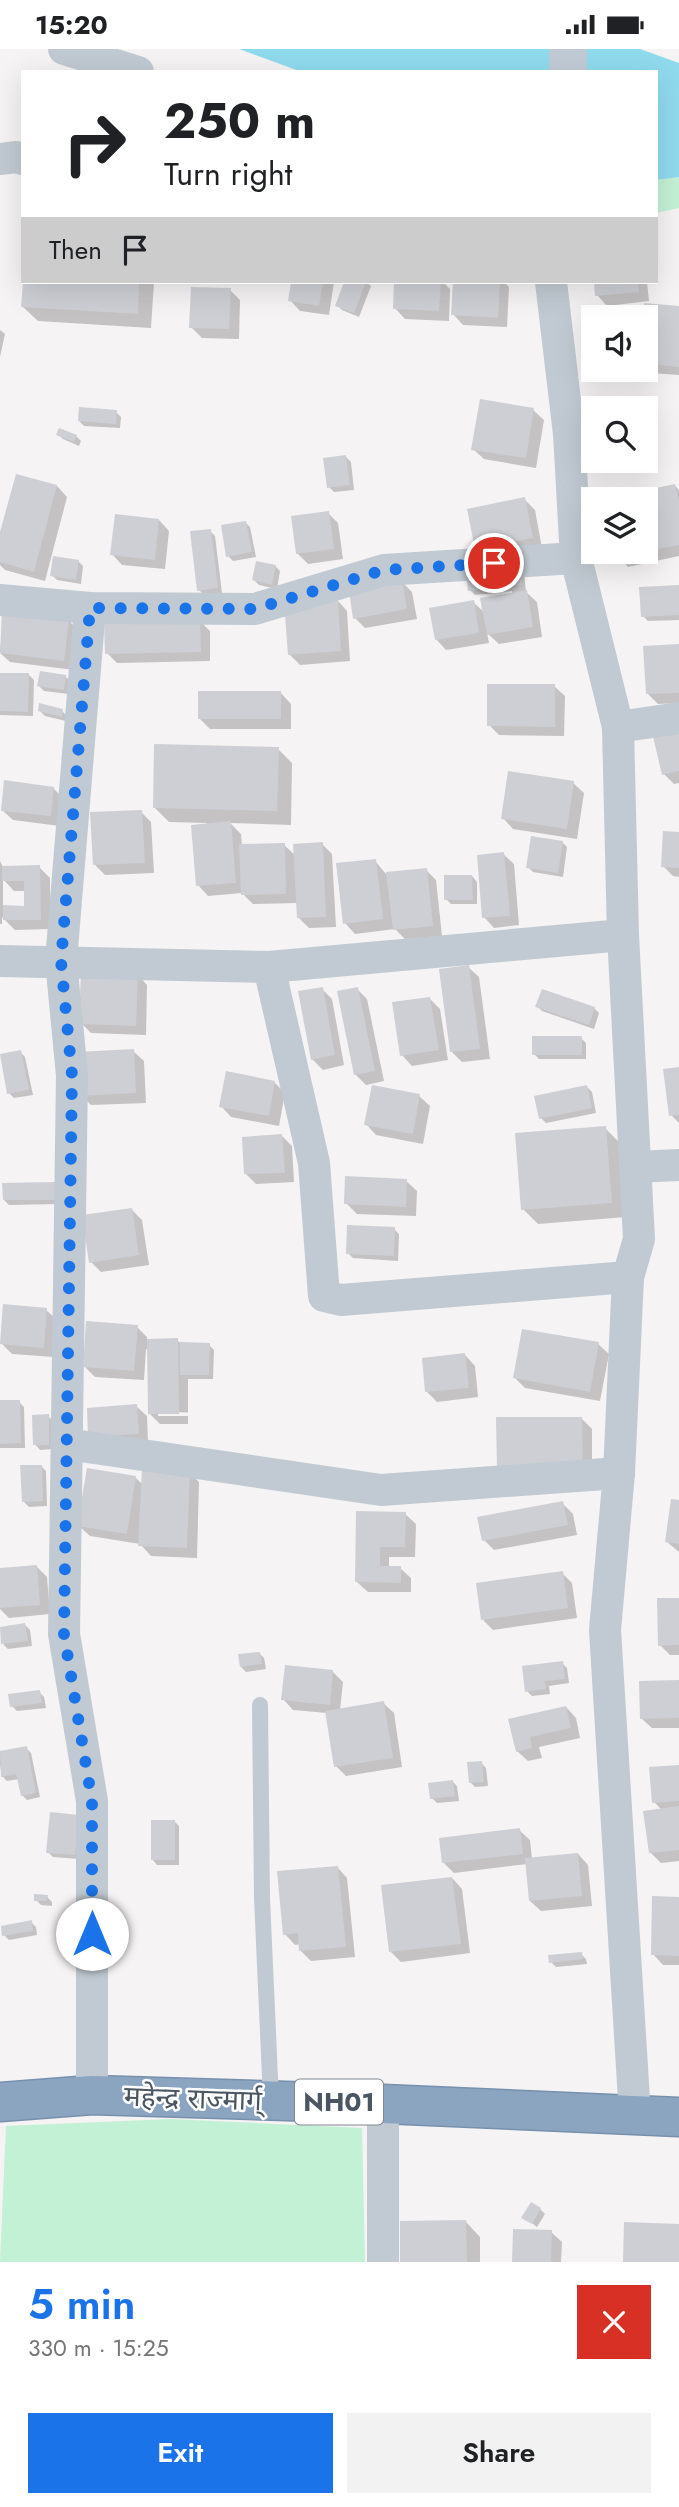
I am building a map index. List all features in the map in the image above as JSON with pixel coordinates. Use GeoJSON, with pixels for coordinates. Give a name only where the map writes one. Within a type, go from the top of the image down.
{"type":"FeatureCollection","features":[{"type":"Feature","properties":{"kind":"highway","name":"महेन्द्र राज्मार्ग्"},"geometry":{"type":"LineString","coordinates":[[0,2102],[92,2095],[679,2117]]}},
{"type":"Feature","properties":{"kind":"street"},"geometry":{"type":"LineString","coordinates":[[64,49],[132,70]]}},
{"type":"Feature","properties":{"kind":"street"},"geometry":{"type":"LineString","coordinates":[[568,49],[568,70]]}},
{"type":"Feature","properties":{"kind":"street"},"geometry":{"type":"LineString","coordinates":[[0,159],[21,158]]}},
{"type":"Feature","properties":{"kind":"street"},"geometry":{"type":"LineString","coordinates":[[551,284],[569,434],[576,558],[618,727],[623,935],[639,1239],[628,1277],[618,1473],[605,1630],[635,2116]]}},
{"type":"Feature","properties":{"kind":"street"},"geometry":{"type":"LineString","coordinates":[[0,600],[90,608],[255,609],[384,570],[576,558]]}},
{"type":"Feature","properties":{"kind":"street"},"geometry":{"type":"LineString","coordinates":[[90,608],[61,961],[72,1075],[64,1634],[92,1801],[92,2095]]}},
{"type":"Feature","properties":{"kind":"street"},"geometry":{"type":"LineString","coordinates":[[618,727],[679,717]]}},
{"type":"Feature","properties":{"kind":"street"},"geometry":{"type":"LineString","coordinates":[[0,961],[269,967],[623,935]]}},
{"type":"Feature","properties":{"kind":"street"},"geometry":{"type":"LineString","coordinates":[[269,967],[314,1163],[324,1297],[341,1300],[628,1277]]}},
{"type":"Feature","properties":{"kind":"street"},"geometry":{"type":"LineString","coordinates":[[635,1167],[679,1165]]}},
{"type":"Feature","properties":{"kind":"street"},"geometry":{"type":"LineString","coordinates":[[67,1444],[381,1490],[618,1473]]}},
{"type":"Feature","properties":{"kind":"street"},"geometry":{"type":"LineString","coordinates":[[383,2104],[383,2262]]}},
{"type":"Feature","properties":{"kind":"lane"},"geometry":{"type":"LineString","coordinates":[[260,1706],[262,1898],[271,2100]]}},
{"type":"Feature","properties":{"kind":"green space"},"geometry":{"type":"Polygon","coordinates":[[[679,177],[679,208],[658,213],[658,180],[679,177]]]}},
{"type":"Feature","properties":{"kind":"green space"},"geometry":{"type":"Polygon","coordinates":[[[171,2119],[362,2128],[365,2262],[0,2262],[6,2126],[171,2119]]]}},
{"type":"Feature","properties":{"kind":"water"},"geometry":{"type":"Polygon","coordinates":[[[239,49],[640,49],[679,63],[679,177],[658,180],[658,70],[297,70],[239,49]]]}},
{"type":"Feature","properties":{"kind":"building"},"geometry":{"type":"Polygon","coordinates":[[[23,284],[139,284],[138,314],[21,307],[23,284]]]}},
{"type":"Feature","properties":{"kind":"building"},"geometry":{"type":"Polygon","coordinates":[[[291,284],[323,284],[319,306],[288,301],[291,284]]]}},
{"type":"Feature","properties":{"kind":"building"},"geometry":{"type":"Polygon","coordinates":[[[343,284],[365,284],[354,313],[335,306],[343,284]]]}},
{"type":"Feature","properties":{"kind":"building"},"geometry":{"type":"Polygon","coordinates":[[[394,284],[441,284],[439,311],[393,309],[394,284]]]}},
{"type":"Feature","properties":{"kind":"building"},"geometry":{"type":"Polygon","coordinates":[[[453,284],[500,284],[498,318],[451,315],[453,284]]]}},
{"type":"Feature","properties":{"kind":"building"},"geometry":{"type":"Polygon","coordinates":[[[594,284],[638,284],[639,292],[595,296],[594,284]]]}},
{"type":"Feature","properties":{"kind":"building"},"geometry":{"type":"Polygon","coordinates":[[[191,287],[231,288],[229,329],[189,328],[191,287]]]}},
{"type":"Feature","properties":{"kind":"building"},"geometry":{"type":"Polygon","coordinates":[[[644,303],[679,306],[679,367],[658,365],[658,305],[644,303]]]}},
{"type":"Feature","properties":{"kind":"building"},"geometry":{"type":"Polygon","coordinates":[[[480,399],[534,408],[526,458],[471,450],[480,399]]]}},
{"type":"Feature","properties":{"kind":"building"},"geometry":{"type":"Polygon","coordinates":[[[79,407],[117,410],[116,424],[78,421],[79,407]]]}},
{"type":"Feature","properties":{"kind":"building"},"geometry":{"type":"Polygon","coordinates":[[[59,428],[77,435],[74,442],[56,435],[59,428]]]}},
{"type":"Feature","properties":{"kind":"building"},"geometry":{"type":"Polygon","coordinates":[[[346,455],[350,485],[327,488],[323,458],[346,455]]]}},
{"type":"Feature","properties":{"kind":"building"},"geometry":{"type":"Polygon","coordinates":[[[16,474],[57,485],[34,572],[0,562],[0,532],[16,474]]]}},
{"type":"Feature","properties":{"kind":"building"},"geometry":{"type":"Polygon","coordinates":[[[675,484],[679,501],[679,545],[658,549],[658,488],[675,484]]]}},
{"type":"Feature","properties":{"kind":"building"},"geometry":{"type":"Polygon","coordinates":[[[525,497],[533,538],[475,549],[467,509],[525,497]]]}},
{"type":"Feature","properties":{"kind":"building"},"geometry":{"type":"Polygon","coordinates":[[[329,511],[334,549],[296,554],[291,516],[329,511]]]}},
{"type":"Feature","properties":{"kind":"building"},"geometry":{"type":"Polygon","coordinates":[[[115,514],[159,519],[155,560],[110,555],[115,514]]]}},
{"type":"Feature","properties":{"kind":"building"},"geometry":{"type":"Polygon","coordinates":[[[246,521],[252,552],[226,557],[221,525],[246,521]]]}},
{"type":"Feature","properties":{"kind":"building"},"geometry":{"type":"Polygon","coordinates":[[[211,529],[218,588],[197,591],[190,531],[211,529]]]}},
{"type":"Feature","properties":{"kind":"building"},"geometry":{"type":"Polygon","coordinates":[[[53,556],[79,560],[76,580],[50,576],[53,556]]]}},
{"type":"Feature","properties":{"kind":"building"},"geometry":{"type":"Polygon","coordinates":[[[256,561],[276,565],[272,585],[252,580],[256,561]]]}},
{"type":"Feature","properties":{"kind":"building"},"geometry":{"type":"Polygon","coordinates":[[[520,565],[522,585],[468,591],[466,571],[520,565]]]}},
{"type":"Feature","properties":{"kind":"building"},"geometry":{"type":"Polygon","coordinates":[[[402,580],[407,609],[353,619],[349,590],[402,580]]]}},
{"type":"Feature","properties":{"kind":"building"},"geometry":{"type":"Polygon","coordinates":[[[679,585],[679,615],[641,617],[639,587],[679,585]]]}},
{"type":"Feature","properties":{"kind":"building"},"geometry":{"type":"Polygon","coordinates":[[[527,590],[533,627],[487,635],[480,598],[527,590]]]}},
{"type":"Feature","properties":{"kind":"building"},"geometry":{"type":"Polygon","coordinates":[[[338,599],[341,651],[288,655],[284,602],[338,599]]]}},
{"type":"Feature","properties":{"kind":"building"},"geometry":{"type":"Polygon","coordinates":[[[474,600],[479,633],[435,640],[429,608],[474,600]]]}},
{"type":"Feature","properties":{"kind":"building"},"geometry":{"type":"Polygon","coordinates":[[[2,611],[69,619],[64,661],[0,653],[2,611]]]}},
{"type":"Feature","properties":{"kind":"building"},"geometry":{"type":"Polygon","coordinates":[[[200,618],[201,652],[105,654],[104,620],[200,618]]]}},
{"type":"Feature","properties":{"kind":"building"},"geometry":{"type":"Polygon","coordinates":[[[679,644],[679,693],[646,694],[643,646],[679,644]]]}},
{"type":"Feature","properties":{"kind":"building"},"geometry":{"type":"Polygon","coordinates":[[[40,671],[66,675],[64,690],[37,686],[40,671]]]}},
{"type":"Feature","properties":{"kind":"building"},"geometry":{"type":"Polygon","coordinates":[[[0,673],[29,673],[28,712],[0,711],[0,673]]]}},
{"type":"Feature","properties":{"kind":"building"},"geometry":{"type":"Polygon","coordinates":[[[487,684],[555,684],[555,727],[487,726],[487,684]]]}},
{"type":"Feature","properties":{"kind":"building"},"geometry":{"type":"Polygon","coordinates":[[[198,691],[281,691],[281,719],[198,719],[198,691]]]}},
{"type":"Feature","properties":{"kind":"building"},"geometry":{"type":"Polygon","coordinates":[[[39,703],[63,709],[62,717],[38,711],[39,703]]]}},
{"type":"Feature","properties":{"kind":"building"},"geometry":{"type":"Polygon","coordinates":[[[679,726],[679,771],[662,775],[652,732],[679,726]]]}},
{"type":"Feature","properties":{"kind":"building"},"geometry":{"type":"Polygon","coordinates":[[[154,744],[279,747],[277,811],[153,808],[154,744]]]}},
{"type":"Feature","properties":{"kind":"building"},"geometry":{"type":"Polygon","coordinates":[[[508,771],[574,781],[567,829],[501,819],[508,771]]]}},
{"type":"Feature","properties":{"kind":"building"},"geometry":{"type":"Polygon","coordinates":[[[4,780],[54,787],[51,816],[1,811],[4,780]]]}},
{"type":"Feature","properties":{"kind":"building"},"geometry":{"type":"Polygon","coordinates":[[[142,810],[145,863],[93,865],[90,812],[142,810]]]}},
{"type":"Feature","properties":{"kind":"building"},"geometry":{"type":"Polygon","coordinates":[[[231,821],[236,883],[196,886],[191,825],[231,821]]]}},
{"type":"Feature","properties":{"kind":"building"},"geometry":{"type":"Polygon","coordinates":[[[663,831],[679,832],[679,868],[661,867],[663,831]]]}},
{"type":"Feature","properties":{"kind":"building"},"geometry":{"type":"Polygon","coordinates":[[[531,836],[563,841],[558,873],[526,868],[531,836]]]}},
{"type":"Feature","properties":{"kind":"building"},"geometry":{"type":"Polygon","coordinates":[[[323,842],[326,917],[297,918],[293,844],[323,842]]]}},
{"type":"Feature","properties":{"kind":"building"},"geometry":{"type":"Polygon","coordinates":[[[285,843],[286,894],[241,895],[239,844],[285,843]]]}},
{"type":"Feature","properties":{"kind":"building"},"geometry":{"type":"Polygon","coordinates":[[[504,852],[510,916],[482,918],[477,855],[504,852]]]}},
{"type":"Feature","properties":{"kind":"building"},"geometry":{"type":"Polygon","coordinates":[[[376,859],[383,919],[343,924],[336,863],[376,859]]]}},
{"type":"Feature","properties":{"kind":"building"},"geometry":{"type":"Polygon","coordinates":[[[40,865],[41,920],[3,920],[3,905],[24,906],[24,881],[2,881],[2,866],[40,865]]]}},
{"type":"Feature","properties":{"kind":"building"},"geometry":{"type":"Polygon","coordinates":[[[427,868],[433,926],[393,930],[386,872],[427,868]]]}},
{"type":"Feature","properties":{"kind":"building"},"geometry":{"type":"Polygon","coordinates":[[[444,875],[472,875],[473,900],[444,900],[444,875]]]}},
{"type":"Feature","properties":{"kind":"building"},"geometry":{"type":"Polygon","coordinates":[[[469,965],[480,1049],[450,1052],[439,969],[469,965]]]}},
{"type":"Feature","properties":{"kind":"building"},"geometry":{"type":"Polygon","coordinates":[[[81,971],[138,973],[136,1026],[79,1024],[81,971]]]}},
{"type":"Feature","properties":{"kind":"building"},"geometry":{"type":"Polygon","coordinates":[[[323,987],[335,1055],[311,1060],[298,991],[323,987]]]}},
{"type":"Feature","properties":{"kind":"building"},"geometry":{"type":"Polygon","coordinates":[[[358,987],[375,1071],[354,1075],[337,991],[358,987]]]}},
{"type":"Feature","properties":{"kind":"building"},"geometry":{"type":"Polygon","coordinates":[[[542,989],[595,1007],[589,1025],[535,1007],[542,989]]]}},
{"type":"Feature","properties":{"kind":"building"},"geometry":{"type":"Polygon","coordinates":[[[430,997],[439,1050],[400,1056],[392,1002],[430,997]]]}},
{"type":"Feature","properties":{"kind":"building"},"geometry":{"type":"Polygon","coordinates":[[[532,1036],[582,1036],[582,1055],[532,1055],[532,1036]]]}},
{"type":"Feature","properties":{"kind":"building"},"geometry":{"type":"Polygon","coordinates":[[[134,1049],[136,1093],[79,1096],[77,1052],[134,1049]]]}},
{"type":"Feature","properties":{"kind":"building"},"geometry":{"type":"Polygon","coordinates":[[[21,1050],[29,1090],[7,1094],[0,1054],[21,1050]]]}},
{"type":"Feature","properties":{"kind":"building"},"geometry":{"type":"Polygon","coordinates":[[[679,1067],[679,1115],[669,1116],[663,1069],[679,1067]]]}},
{"type":"Feature","properties":{"kind":"building"},"geometry":{"type":"Polygon","coordinates":[[[226,1071],[275,1081],[269,1116],[219,1107],[226,1071]]]}},
{"type":"Feature","properties":{"kind":"building"},"geometry":{"type":"Polygon","coordinates":[[[372,1085],[420,1094],[413,1134],[364,1125],[372,1085]]]}},
{"type":"Feature","properties":{"kind":"building"},"geometry":{"type":"Polygon","coordinates":[[[587,1085],[592,1108],[539,1119],[534,1096],[587,1085]]]}},
{"type":"Feature","properties":{"kind":"building"},"geometry":{"type":"Polygon","coordinates":[[[606,1126],[612,1203],[521,1210],[515,1133],[606,1126]]]}},
{"type":"Feature","properties":{"kind":"building"},"geometry":{"type":"Polygon","coordinates":[[[282,1134],[285,1173],[244,1174],[242,1137],[282,1134]]]}},
{"type":"Feature","properties":{"kind":"building"},"geometry":{"type":"Polygon","coordinates":[[[345,1176],[407,1179],[406,1207],[344,1204],[345,1176]]]}},
{"type":"Feature","properties":{"kind":"building"},"geometry":{"type":"Polygon","coordinates":[[[55,1182],[55,1200],[3,1200],[2,1183],[55,1182]]]}},
{"type":"Feature","properties":{"kind":"building"},"geometry":{"type":"Polygon","coordinates":[[[132,1208],[139,1255],[89,1263],[82,1215],[132,1208]]]}},
{"type":"Feature","properties":{"kind":"building"},"geometry":{"type":"Polygon","coordinates":[[[347,1225],[395,1227],[394,1256],[346,1254],[347,1225]]]}},
{"type":"Feature","properties":{"kind":"building"},"geometry":{"type":"Polygon","coordinates":[[[3,1304],[47,1308],[44,1348],[0,1344],[3,1304]]]}},
{"type":"Feature","properties":{"kind":"building"},"geometry":{"type":"Polygon","coordinates":[[[86,1321],[138,1325],[134,1371],[83,1367],[86,1321]]]}},
{"type":"Feature","properties":{"kind":"building"},"geometry":{"type":"Polygon","coordinates":[[[522,1329],[599,1342],[590,1392],[513,1378],[522,1329]]]}},
{"type":"Feature","properties":{"kind":"building"},"geometry":{"type":"Polygon","coordinates":[[[178,1338],[179,1414],[148,1414],[147,1339],[178,1338]]]}},
{"type":"Feature","properties":{"kind":"building"},"geometry":{"type":"Polygon","coordinates":[[[180,1342],[210,1343],[209,1375],[180,1375],[180,1342]]]}},
{"type":"Feature","properties":{"kind":"building"},"geometry":{"type":"Polygon","coordinates":[[[465,1353],[469,1388],[425,1392],[422,1358],[465,1353]]]}},
{"type":"Feature","properties":{"kind":"building"},"geometry":{"type":"Polygon","coordinates":[[[0,1400],[20,1400],[21,1443],[0,1444],[0,1400]]]}},
{"type":"Feature","properties":{"kind":"building"},"geometry":{"type":"Polygon","coordinates":[[[137,1404],[139,1434],[88,1437],[87,1408],[137,1404]]]}},
{"type":"Feature","properties":{"kind":"building"},"geometry":{"type":"Polygon","coordinates":[[[49,1414],[49,1445],[33,1445],[32,1415],[49,1414]]]}},
{"type":"Feature","properties":{"kind":"building"},"geometry":{"type":"Polygon","coordinates":[[[496,1417],[582,1417],[583,1470],[497,1470],[496,1417]]]}},
{"type":"Feature","properties":{"kind":"building"},"geometry":{"type":"Polygon","coordinates":[[[20,1465],[42,1465],[43,1501],[22,1502],[20,1465]]]}},
{"type":"Feature","properties":{"kind":"building"},"geometry":{"type":"Polygon","coordinates":[[[87,1468],[136,1476],[127,1534],[77,1526],[87,1468]]]}},
{"type":"Feature","properties":{"kind":"building"},"geometry":{"type":"Polygon","coordinates":[[[142,1468],[190,1470],[187,1548],[138,1546],[142,1468]]]}},
{"type":"Feature","properties":{"kind":"building"},"geometry":{"type":"Polygon","coordinates":[[[671,1499],[679,1500],[679,1544],[665,1542],[671,1499]]]}},
{"type":"Feature","properties":{"kind":"building"},"geometry":{"type":"Polygon","coordinates":[[[563,1501],[568,1525],[482,1541],[477,1517],[563,1501]]]}},
{"type":"Feature","properties":{"kind":"building"},"geometry":{"type":"Polygon","coordinates":[[[356,1511],[406,1512],[405,1547],[380,1547],[380,1566],[401,1566],[401,1583],[355,1582],[356,1511]]]}},
{"type":"Feature","properties":{"kind":"building"},"geometry":{"type":"Polygon","coordinates":[[[37,1565],[40,1605],[0,1608],[0,1568],[37,1565]]]}},
{"type":"Feature","properties":{"kind":"building"},"geometry":{"type":"Polygon","coordinates":[[[563,1571],[568,1608],[481,1620],[476,1583],[563,1571]]]}},
{"type":"Feature","properties":{"kind":"building"},"geometry":{"type":"Polygon","coordinates":[[[657,1598],[679,1598],[679,1645],[658,1646],[657,1598]]]}},
{"type":"Feature","properties":{"kind":"building"},"geometry":{"type":"Polygon","coordinates":[[[25,1623],[28,1641],[1,1644],[0,1627],[25,1623]]]}},
{"type":"Feature","properties":{"kind":"building"},"geometry":{"type":"Polygon","coordinates":[[[260,1652],[262,1664],[240,1667],[238,1654],[260,1652]]]}},
{"type":"Feature","properties":{"kind":"building"},"geometry":{"type":"Polygon","coordinates":[[[563,1661],[565,1679],[545,1681],[546,1689],[525,1692],[522,1666],[563,1661]]]}},
{"type":"Feature","properties":{"kind":"building"},"geometry":{"type":"Polygon","coordinates":[[[285,1665],[333,1670],[330,1705],[281,1700],[285,1665]]]}},
{"type":"Feature","properties":{"kind":"building"},"geometry":{"type":"Polygon","coordinates":[[[679,1680],[679,1718],[640,1719],[639,1681],[679,1680]]]}},
{"type":"Feature","properties":{"kind":"building"},"geometry":{"type":"Polygon","coordinates":[[[40,1690],[42,1703],[10,1707],[8,1694],[40,1690]]]}},
{"type":"Feature","properties":{"kind":"building"},"geometry":{"type":"Polygon","coordinates":[[[384,1701],[393,1758],[334,1767],[325,1711],[384,1701]]]}},
{"type":"Feature","properties":{"kind":"building"},"geometry":{"type":"Polygon","coordinates":[[[566,1706],[571,1728],[530,1737],[532,1748],[516,1752],[508,1719],[566,1706]]]}},
{"type":"Feature","properties":{"kind":"building"},"geometry":{"type":"Polygon","coordinates":[[[27,1746],[36,1793],[21,1796],[16,1774],[1,1777],[0,1751],[27,1746]]]}},
{"type":"Feature","properties":{"kind":"building"},"geometry":{"type":"Polygon","coordinates":[[[482,1761],[484,1782],[469,1783],[467,1762],[482,1761]]]}},
{"type":"Feature","properties":{"kind":"building"},"geometry":{"type":"Polygon","coordinates":[[[679,1765],[679,1801],[652,1803],[649,1767],[679,1765]]]}},
{"type":"Feature","properties":{"kind":"building"},"geometry":{"type":"Polygon","coordinates":[[[453,1780],[455,1796],[430,1799],[428,1783],[453,1780]]]}},
{"type":"Feature","properties":{"kind":"building"},"geometry":{"type":"Polygon","coordinates":[[[679,1806],[679,1850],[649,1853],[643,1811],[679,1806]]]}},
{"type":"Feature","properties":{"kind":"building"},"geometry":{"type":"Polygon","coordinates":[[[50,1812],[79,1815],[75,1855],[46,1853],[50,1812]]]}},
{"type":"Feature","properties":{"kind":"building"},"geometry":{"type":"Polygon","coordinates":[[[151,1820],[175,1820],[175,1860],[151,1860],[151,1820]]]}},
{"type":"Feature","properties":{"kind":"building"},"geometry":{"type":"Polygon","coordinates":[[[520,1828],[523,1854],[442,1863],[439,1838],[520,1828]]]}},
{"type":"Feature","properties":{"kind":"building"},"geometry":{"type":"Polygon","coordinates":[[[578,1853],[582,1896],[529,1901],[525,1858],[578,1853]]]}},
{"type":"Feature","properties":{"kind":"building"},"geometry":{"type":"Polygon","coordinates":[[[338,1866],[346,1947],[299,1951],[298,1933],[283,1935],[277,1871],[338,1866]]]}},
{"type":"Feature","properties":{"kind":"building"},"geometry":{"type":"Polygon","coordinates":[[[452,1877],[461,1944],[389,1952],[381,1885],[452,1877]]]}},
{"type":"Feature","properties":{"kind":"building"},"geometry":{"type":"Polygon","coordinates":[[[34,1894],[48,1895],[47,1901],[34,1901],[34,1894]]]}},
{"type":"Feature","properties":{"kind":"building"},"geometry":{"type":"Polygon","coordinates":[[[652,1896],[679,1897],[679,1956],[651,1955],[652,1896]]]}},
{"type":"Feature","properties":{"kind":"building"},"geometry":{"type":"Polygon","coordinates":[[[32,1920],[33,1931],[2,1936],[1,1926],[32,1920]]]}},
{"type":"Feature","properties":{"kind":"building"},"geometry":{"type":"Polygon","coordinates":[[[582,1952],[583,1959],[549,1963],[548,1955],[582,1952]]]}},
{"type":"Feature","properties":{"kind":"building"},"geometry":{"type":"Polygon","coordinates":[[[531,2202],[541,2208],[532,2224],[521,2218],[531,2202]]]}},
{"type":"Feature","properties":{"kind":"building"},"geometry":{"type":"Polygon","coordinates":[[[466,2220],[467,2262],[400,2262],[400,2221],[466,2220]]]}},
{"type":"Feature","properties":{"kind":"building"},"geometry":{"type":"Polygon","coordinates":[[[624,2222],[679,2224],[679,2262],[623,2262],[624,2222]]]}},
{"type":"Feature","properties":{"kind":"building"},"geometry":{"type":"Polygon","coordinates":[[[513,2229],[552,2230],[551,2262],[512,2262],[513,2229]]]}},
{"type":"Feature","properties":{"kind":"route"},"geometry":{"type":"LineString","coordinates":[[92,1934],[92,1801],[64,1634],[72,1075],[61,961],[90,608],[255,609],[384,570],[494,563]]}}]}
